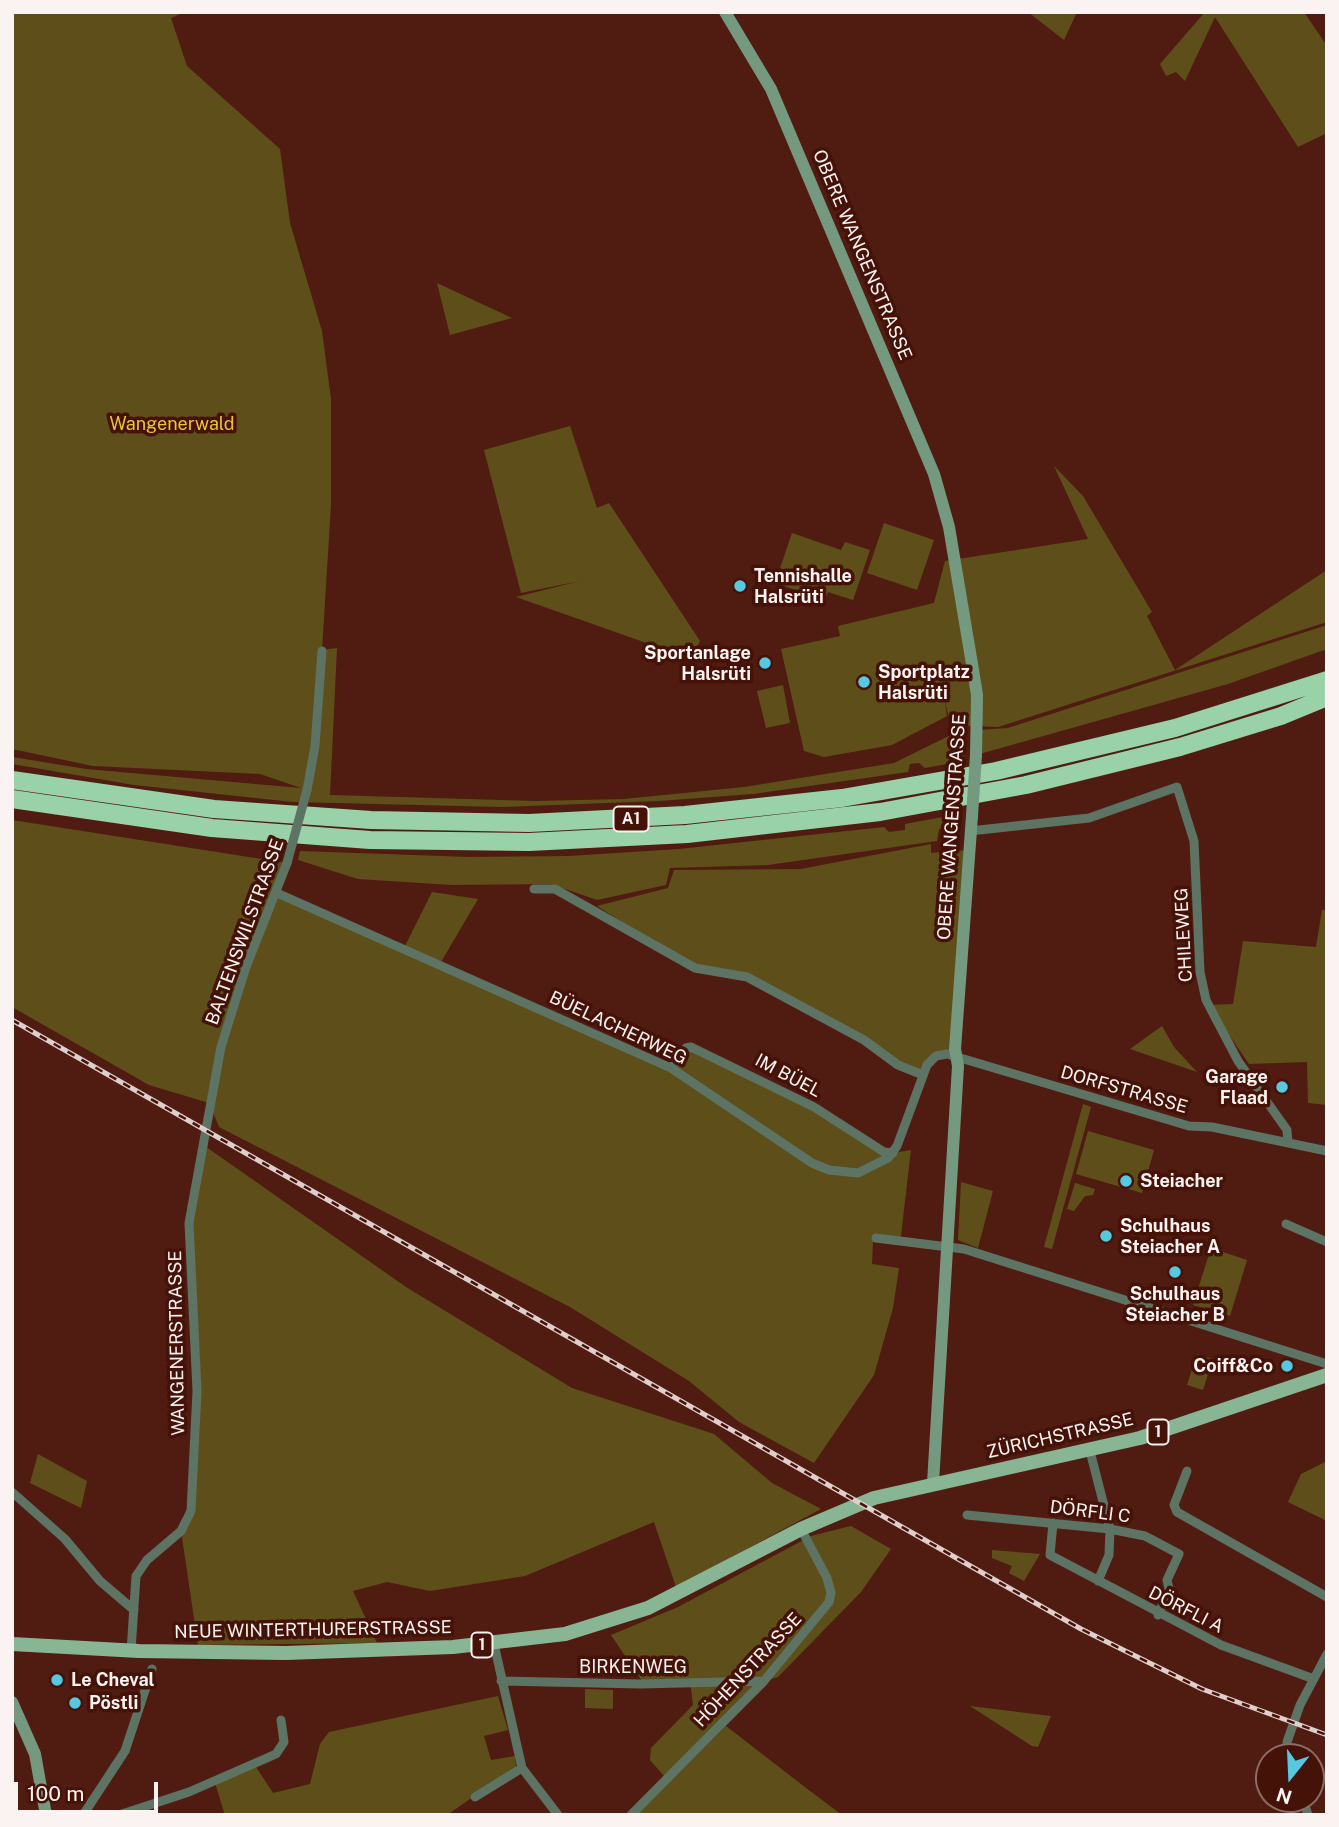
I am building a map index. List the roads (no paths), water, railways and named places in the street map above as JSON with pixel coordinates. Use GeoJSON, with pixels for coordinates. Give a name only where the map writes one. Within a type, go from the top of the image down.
{"type":"FeatureCollection","features":[{"type":"Feature","properties":{"kind":"highway","name":"A1"},"geometry":{"type":"LineString","coordinates":[[12,780],[214,809],[371,820],[529,822],[685,815],[842,798],[996,771],[1175,728],[1327,680]]}},
{"type":"Feature","properties":{"kind":"highway","name":"A1"},"geometry":{"type":"LineString","coordinates":[[12,802],[212,828],[370,840],[529,842],[687,834],[844,817],[1000,790],[1129,761],[1281,716],[1327,698]]}},
{"type":"Feature","properties":{"kind":"highway"},"geometry":{"type":"LineString","coordinates":[[1281,716],[1327,705]]}},
{"type":"Feature","properties":{"kind":"main road","name":"ZÜRICHSTRASSE"},"geometry":{"type":"LineString","coordinates":[[801,1529],[874,1498],[933,1483],[1090,1451],[1261,1399],[1327,1375]]}},
{"type":"Feature","properties":{"kind":"main road","name":"NEUE WINTERTHURERSTRASSE"},"geometry":{"type":"LineString","coordinates":[[12,1644],[131,1651],[298,1653],[494,1644],[565,1634],[633,1614],[672,1598],[801,1529]]}},
{"type":"Feature","properties":{"kind":"street","name":"OBERE WANGENSTRASSE"},"geometry":{"type":"LineString","coordinates":[[724,12],[771,89],[934,474],[949,527],[977,695],[976,755],[933,1483]]}},
{"type":"Feature","properties":{"kind":"street","name":"BALTENSWILSTRASSE"},"geometry":{"type":"LineString","coordinates":[[189,1223],[221,1047],[246,967],[277,893],[307,790],[316,733],[322,651]]}},
{"type":"Feature","properties":{"kind":"street","name":"CHILEWEG"},"geometry":{"type":"LineString","coordinates":[[970,831],[1089,818],[1177,787],[1194,841],[1200,972],[1206,1000],[1238,1061],[1287,1130],[1288,1143]]}},
{"type":"Feature","properties":{"kind":"street"},"geometry":{"type":"LineString","coordinates":[[534,888],[555,889],[695,968],[747,977],[864,1041],[898,1065],[923,1075]]}},
{"type":"Feature","properties":{"kind":"street","name":"BÜELACHERWEG"},"geometry":{"type":"LineString","coordinates":[[277,893],[671,1068],[811,1163],[829,1170],[858,1173],[871,1169],[893,1153]]}},
{"type":"Feature","properties":{"kind":"street","name":"IM BÜEL"},"geometry":{"type":"LineString","coordinates":[[671,1068],[686,1048],[691,1047],[814,1107],[884,1152],[893,1153]]}},
{"type":"Feature","properties":{"kind":"street"},"geometry":{"type":"LineString","coordinates":[[893,1153],[927,1065],[936,1056],[957,1056]]}},
{"type":"Feature","properties":{"kind":"street","name":"DORFSTRASSE"},"geometry":{"type":"LineString","coordinates":[[957,1056],[1189,1126],[1212,1127],[1327,1151]]}},
{"type":"Feature","properties":{"kind":"street","name":"WANGENERSTRASSE"},"geometry":{"type":"LineString","coordinates":[[131,1651],[135,1582],[139,1571],[181,1531],[192,1503],[198,1391],[189,1223]]}},
{"type":"Feature","properties":{"kind":"street"},"geometry":{"type":"LineString","coordinates":[[1286,1224],[1327,1242]]}},
{"type":"Feature","properties":{"kind":"street"},"geometry":{"type":"LineString","coordinates":[[876,1238],[946,1245],[1126,1299],[1327,1364]]}},
{"type":"Feature","properties":{"kind":"street"},"geometry":{"type":"LineString","coordinates":[[1090,1451],[1110,1529],[1109,1555],[1098,1581]]}},
{"type":"Feature","properties":{"kind":"street"},"geometry":{"type":"LineString","coordinates":[[1187,1471],[1174,1505],[1177,1513],[1327,1597]]}},
{"type":"Feature","properties":{"kind":"street"},"geometry":{"type":"LineString","coordinates":[[12,1492],[65,1539],[100,1581],[134,1610]]}},
{"type":"Feature","properties":{"kind":"street","name":"DÖRFLI C"},"geometry":{"type":"LineString","coordinates":[[967,1516],[1110,1529],[1145,1535],[1180,1554],[1167,1580],[1169,1589],[1158,1615]]}},
{"type":"Feature","properties":{"kind":"street","name":"DÖRFLI A"},"geometry":{"type":"LineString","coordinates":[[1053,1523],[1049,1555],[1221,1646],[1314,1679]]}},
{"type":"Feature","properties":{"kind":"street","name":"HÖHENSTRASSE"},"geometry":{"type":"LineString","coordinates":[[631,1815],[764,1681],[829,1602],[831,1593],[827,1577],[801,1529]]}},
{"type":"Feature","properties":{"kind":"street"},"geometry":{"type":"LineString","coordinates":[[494,1644],[522,1768],[558,1815]]}},
{"type":"Feature","properties":{"kind":"street"},"geometry":{"type":"LineString","coordinates":[[1287,1743],[1300,1705],[1327,1654]]}},
{"type":"Feature","properties":{"kind":"street"},"geometry":{"type":"LineString","coordinates":[[83,1815],[125,1751],[152,1669]]}},
{"type":"Feature","properties":{"kind":"street","name":"BIRKENWEG"},"geometry":{"type":"LineString","coordinates":[[501,1681],[640,1684],[764,1681]]}},
{"type":"Feature","properties":{"kind":"street"},"geometry":{"type":"LineString","coordinates":[[12,1702],[35,1754],[46,1815]]}},
{"type":"Feature","properties":{"kind":"street"},"geometry":{"type":"LineString","coordinates":[[119,1815],[189,1792],[276,1754],[284,1742],[281,1720]]}},
{"type":"Feature","properties":{"kind":"street"},"geometry":{"type":"LineString","coordinates":[[475,1797],[522,1768]]}},
{"type":"Feature","properties":{"kind":"railway"},"geometry":{"type":"LineString","coordinates":[[12,1020],[1081,1629],[1202,1689],[1327,1735]]}},
{"type":"Feature","properties":{"kind":"place","name":"Tennishalle Halsrüti"},"geometry":{"type":"Point","coordinates":[740,586]}},
{"type":"Feature","properties":{"kind":"place","name":"Sportanlage Halsrüti"},"geometry":{"type":"Point","coordinates":[765,663]}},
{"type":"Feature","properties":{"kind":"place","name":"Sportplatz Halsrüti"},"geometry":{"type":"Point","coordinates":[864,682]}},
{"type":"Feature","properties":{"kind":"place","name":"Garage Flaad"},"geometry":{"type":"Point","coordinates":[1282,1087]}},
{"type":"Feature","properties":{"kind":"place","name":"Steiacher"},"geometry":{"type":"Point","coordinates":[1126,1181]}},
{"type":"Feature","properties":{"kind":"place","name":"Schulhaus Steiacher A"},"geometry":{"type":"Point","coordinates":[1106,1236]}},
{"type":"Feature","properties":{"kind":"place","name":"Schulhaus Steiacher B"},"geometry":{"type":"Point","coordinates":[1175,1272]}},
{"type":"Feature","properties":{"kind":"place","name":"Coiff&Co"},"geometry":{"type":"Point","coordinates":[1287,1366]}},
{"type":"Feature","properties":{"kind":"place","name":"Le Cheval"},"geometry":{"type":"Point","coordinates":[57,1680]}},
{"type":"Feature","properties":{"kind":"place","name":"Pöstli"},"geometry":{"type":"Point","coordinates":[75,1703]}},
{"type":"Feature","properties":{"kind":"park label","name":"Wangenerwald"},"geometry":{"type":"Point","coordinates":[172,424]}}]}
